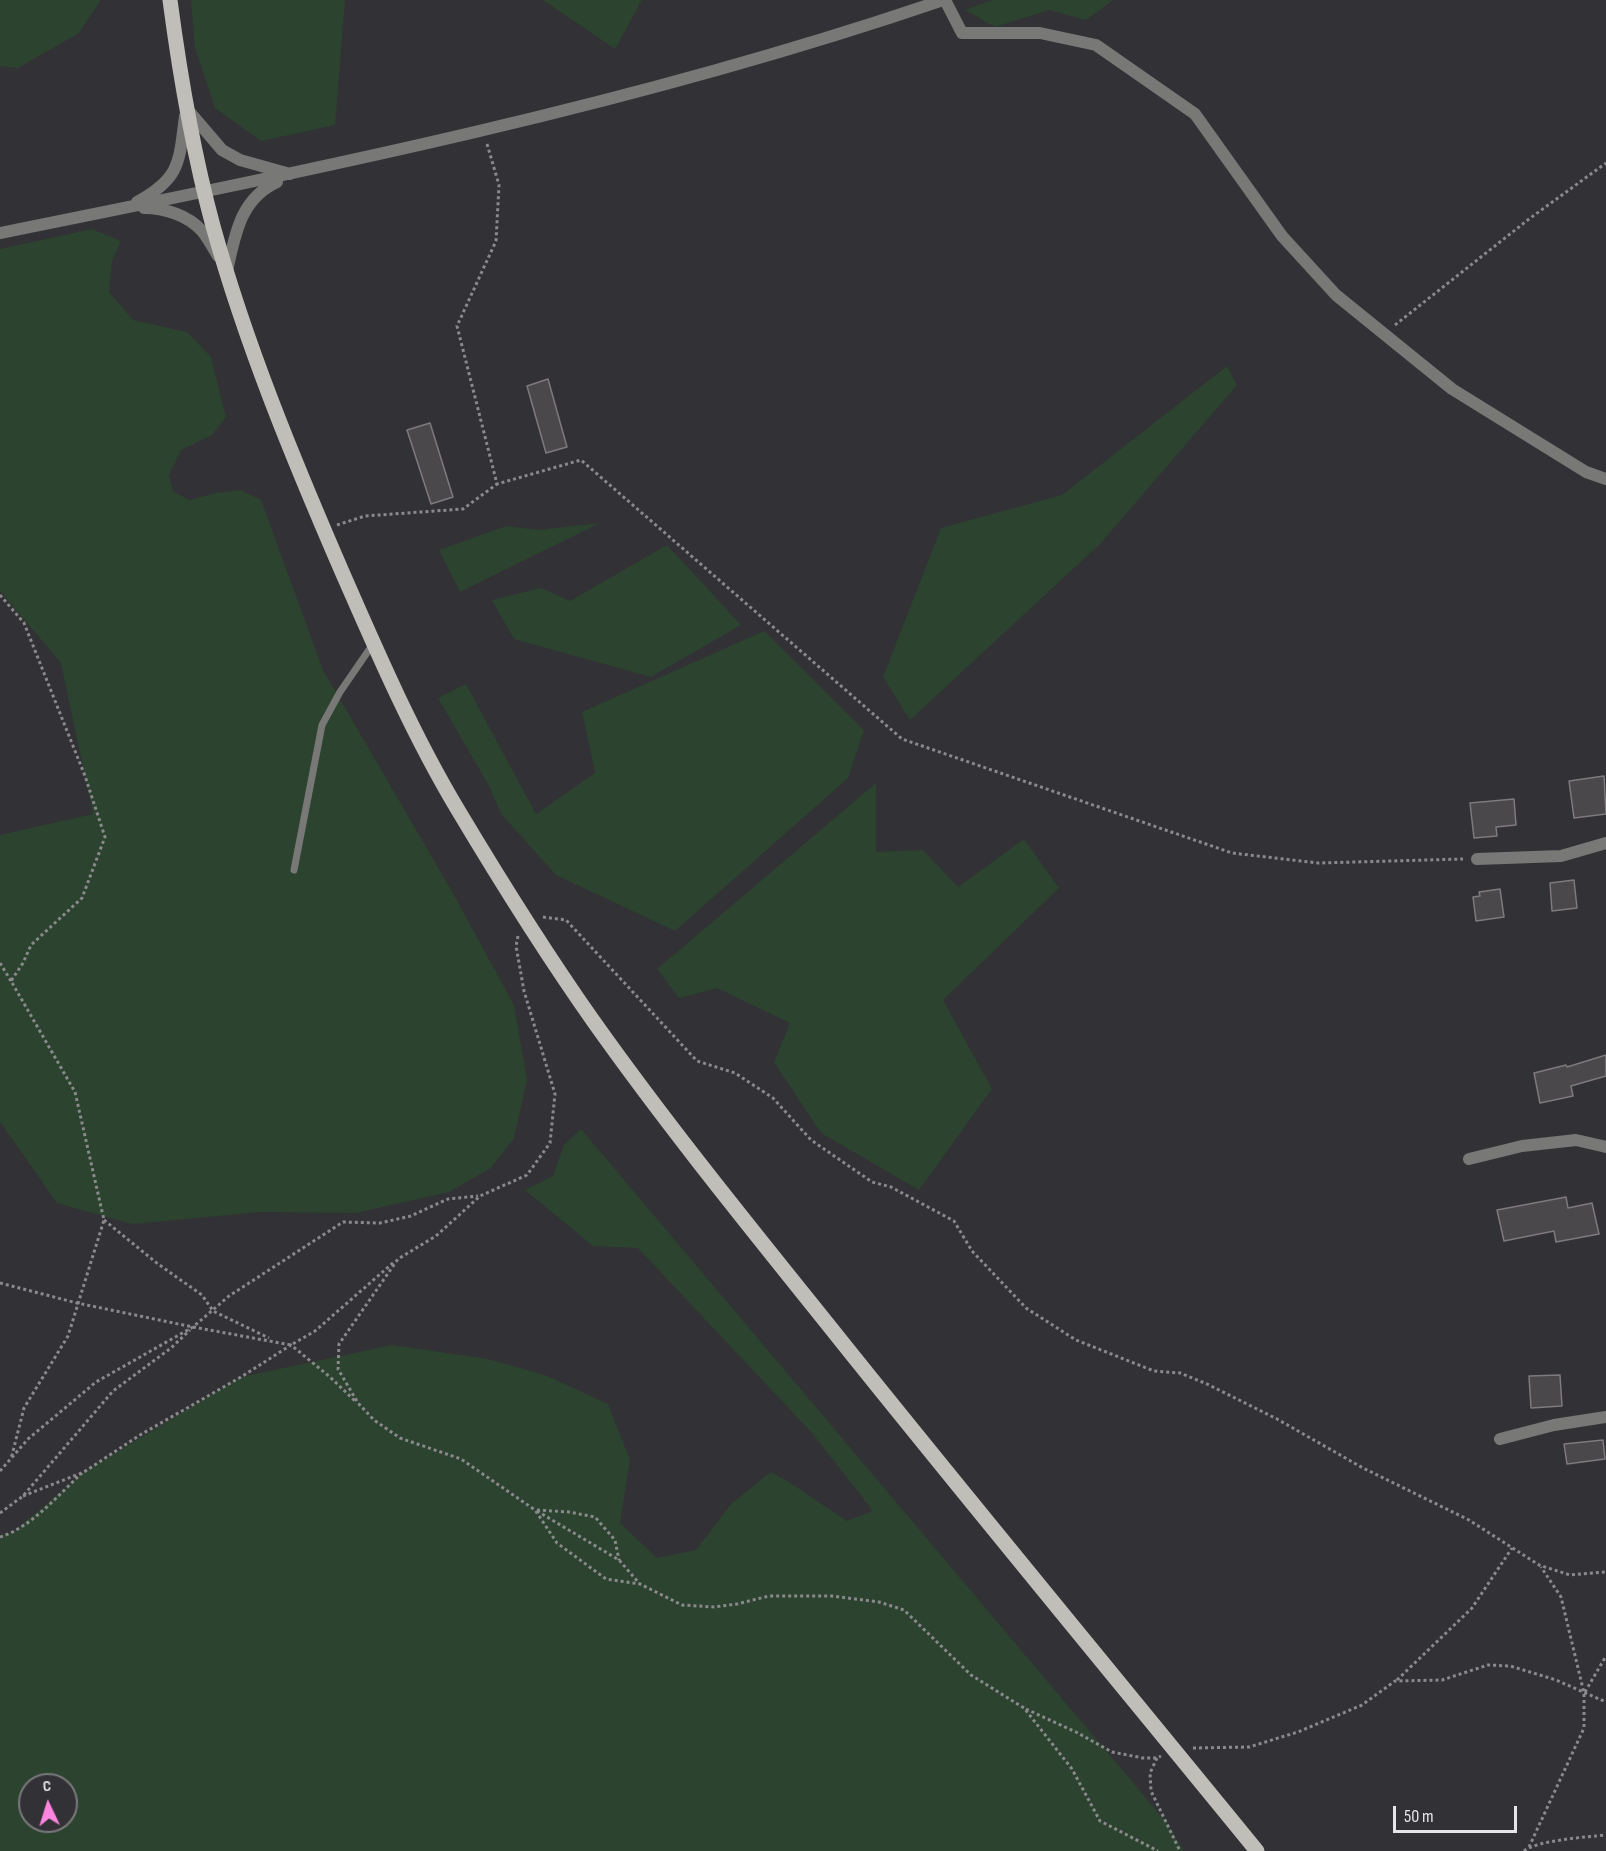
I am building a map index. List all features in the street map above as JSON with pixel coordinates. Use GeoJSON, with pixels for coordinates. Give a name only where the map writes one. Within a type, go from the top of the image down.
{"type":"FeatureCollection","features":[{"type":"Feature","properties":{"kind":"main road"},"geometry":{"type":"LineString","coordinates":[[170,0],[187,108],[205,192],[227,270],[266,386],[374,644],[417,734],[456,806],[592,1020],[676,1132],[994,1531],[1257,1851]]}},
{"type":"Feature","properties":{"kind":"street"},"geometry":{"type":"LineString","coordinates":[[0,233],[293,174],[483,131],[709,73],[844,34],[944,0],[962,33],[1040,33],[1096,45],[1195,114],[1282,236],[1336,295],[1452,389],[1586,472],[1606,479]]}},
{"type":"Feature","properties":{"kind":"street"},"geometry":{"type":"LineString","coordinates":[[187,108],[222,150],[240,160],[293,174]]}},
{"type":"Feature","properties":{"kind":"street"},"geometry":{"type":"LineString","coordinates":[[125,208],[165,184],[174,170],[180,155],[187,108]]}},
{"type":"Feature","properties":{"kind":"street"},"geometry":{"type":"LineString","coordinates":[[227,270],[243,211],[267,186],[293,174]]}},
{"type":"Feature","properties":{"kind":"street"},"geometry":{"type":"LineString","coordinates":[[125,208],[156,208],[189,220],[202,230],[227,270]]}},
{"type":"Feature","properties":{"kind":"street"},"geometry":{"type":"LineString","coordinates":[[1477,859],[1561,856],[1606,843]]}},
{"type":"Feature","properties":{"kind":"street"},"geometry":{"type":"LineString","coordinates":[[1469,1159],[1522,1146],[1575,1140],[1606,1147]]}},
{"type":"Feature","properties":{"kind":"street"},"geometry":{"type":"LineString","coordinates":[[1500,1439],[1554,1425],[1606,1417]]}},
{"type":"Feature","properties":{"kind":"lane"},"geometry":{"type":"LineString","coordinates":[[294,870],[322,725],[340,692],[374,644]]}},
{"type":"Feature","properties":{"kind":"path"},"geometry":{"type":"LineString","coordinates":[[483,131],[499,185],[496,241],[457,326],[497,484]]}},
{"type":"Feature","properties":{"kind":"path"},"geometry":{"type":"LineString","coordinates":[[1384,334],[1529,219],[1606,163]]}},
{"type":"Feature","properties":{"kind":"path"},"geometry":{"type":"LineString","coordinates":[[324,529],[365,516],[463,509],[497,484],[582,460],[902,740],[1232,853],[1318,863],[1477,859]]}},
{"type":"Feature","properties":{"kind":"path"},"geometry":{"type":"LineString","coordinates":[[0,595],[24,623],[85,776],[105,837],[82,898],[31,945],[11,981]]}},
{"type":"Feature","properties":{"kind":"path"},"geometry":{"type":"LineString","coordinates":[[0,1538],[12,1533],[39,1513],[84,1472],[140,1435],[315,1331],[398,1259],[436,1236],[480,1196],[527,1175],[550,1143],[555,1094],[524,991],[516,946],[523,914],[566,920],[697,1061],[735,1073],[773,1098],[811,1140],[872,1182],[891,1187],[954,1221],[972,1251],[1026,1308],[1066,1334],[1154,1371],[1180,1373],[1207,1384],[1277,1419],[1363,1468],[1469,1520],[1539,1565],[1570,1575],[1606,1572]]}},
{"type":"Feature","properties":{"kind":"path"},"geometry":{"type":"LineString","coordinates":[[0,963],[75,1092],[104,1220],[68,1336],[24,1408],[11,1459]]}},
{"type":"Feature","properties":{"kind":"path"},"geometry":{"type":"LineString","coordinates":[[0,1513],[23,1496],[113,1391],[171,1348],[229,1296],[343,1222],[380,1223],[411,1216],[448,1199],[480,1196]]}},
{"type":"Feature","properties":{"kind":"path"},"geometry":{"type":"LineString","coordinates":[[104,1220],[158,1264],[202,1295],[213,1311],[275,1341]]}},
{"type":"Feature","properties":{"kind":"path"},"geometry":{"type":"LineString","coordinates":[[374,1420],[358,1403],[338,1369],[339,1344],[398,1259]]}},
{"type":"Feature","properties":{"kind":"path"},"geometry":{"type":"LineString","coordinates":[[0,1283],[77,1303],[291,1345],[330,1377],[374,1420],[400,1438],[461,1459],[535,1510],[619,1560],[640,1584]]}},
{"type":"Feature","properties":{"kind":"path"},"geometry":{"type":"LineString","coordinates":[[0,1472],[28,1439],[96,1382],[193,1327]]}},
{"type":"Feature","properties":{"kind":"path"},"geometry":{"type":"LineString","coordinates":[[23,1496],[84,1472]]}},
{"type":"Feature","properties":{"kind":"path"},"geometry":{"type":"LineString","coordinates":[[535,1510],[557,1543],[606,1579],[640,1584],[682,1605],[714,1607],[769,1596],[832,1596],[879,1602],[904,1610],[971,1675],[1024,1708],[1112,1752],[1143,1758],[1157,1758],[1174,1749],[1249,1746],[1298,1732],[1362,1705],[1395,1681],[1472,1608],[1512,1548]]}},
{"type":"Feature","properties":{"kind":"path"},"geometry":{"type":"LineString","coordinates":[[535,1510],[569,1512],[595,1517],[615,1540],[619,1560]]}},
{"type":"Feature","properties":{"kind":"path"},"geometry":{"type":"LineString","coordinates":[[1524,1851],[1529,1847],[1584,1728],[1584,1693],[1561,1597],[1539,1565]]}},
{"type":"Feature","properties":{"kind":"path"},"geometry":{"type":"LineString","coordinates":[[1584,1693],[1606,1656]]}},
{"type":"Feature","properties":{"kind":"path"},"geometry":{"type":"LineString","coordinates":[[1395,1681],[1442,1680],[1488,1665],[1510,1666],[1556,1680],[1606,1702]]}},
{"type":"Feature","properties":{"kind":"path"},"geometry":{"type":"LineString","coordinates":[[1024,1708],[1072,1769],[1100,1821],[1158,1851]]}},
{"type":"Feature","properties":{"kind":"path"},"geometry":{"type":"LineString","coordinates":[[1157,1758],[1150,1773],[1151,1791],[1180,1851]]}},
{"type":"Feature","properties":{"kind":"path"},"geometry":{"type":"LineString","coordinates":[[1529,1847],[1606,1834]]}},
{"type":"Feature","properties":{"kind":"green space"},"geometry":{"type":"Polygon","coordinates":[[[0,0],[101,0],[79,33],[18,68],[0,66],[0,0]]]}},
{"type":"Feature","properties":{"kind":"green space"},"geometry":{"type":"Polygon","coordinates":[[[191,0],[345,0],[335,125],[261,141],[215,108],[195,48],[191,0]]]}},
{"type":"Feature","properties":{"kind":"green space"},"geometry":{"type":"Polygon","coordinates":[[[543,0],[642,0],[615,49],[543,0]]]}},
{"type":"Feature","properties":{"kind":"green space"},"geometry":{"type":"Polygon","coordinates":[[[992,0],[1113,0],[1086,20],[1049,10],[995,27],[965,10],[992,0]]]}},
{"type":"Feature","properties":{"kind":"green space"},"geometry":{"type":"Polygon","coordinates":[[[92,229],[121,241],[112,261],[109,292],[133,320],[187,332],[211,357],[226,417],[212,435],[181,450],[169,475],[173,491],[189,500],[241,490],[261,500],[323,670],[450,888],[514,1005],[527,1080],[514,1138],[491,1168],[449,1192],[356,1213],[261,1212],[132,1224],[57,1203],[0,1122],[0,835],[93,814],[61,663],[0,591],[0,249],[92,229]]]}},
{"type":"Feature","properties":{"kind":"green space"},"geometry":{"type":"Polygon","coordinates":[[[1227,366],[1237,385],[1100,544],[910,720],[883,677],[941,528],[1062,495],[1227,366]]]}},
{"type":"Feature","properties":{"kind":"green space"},"geometry":{"type":"Polygon","coordinates":[[[600,523],[460,592],[439,550],[506,526],[539,530],[600,523]]]}},
{"type":"Feature","properties":{"kind":"green space"},"geometry":{"type":"Polygon","coordinates":[[[667,545],[741,625],[651,677],[514,639],[492,600],[541,588],[570,601],[667,545]]]}},
{"type":"Feature","properties":{"kind":"green space"},"geometry":{"type":"Polygon","coordinates":[[[764,631],[864,730],[848,778],[675,931],[556,875],[501,814],[489,786],[438,698],[466,684],[536,814],[595,773],[582,712],[764,631]]]}},
{"type":"Feature","properties":{"kind":"green space"},"geometry":{"type":"Polygon","coordinates":[[[876,783],[876,852],[923,850],[958,887],[1024,839],[1059,888],[943,1000],[992,1089],[919,1190],[821,1133],[774,1062],[790,1023],[717,988],[679,998],[657,969],[876,783]]]}},
{"type":"Feature","properties":{"kind":"green space"},"geometry":{"type":"Polygon","coordinates":[[[581,1129],[1167,1823],[1184,1851],[0,1851],[0,1535],[12,1533],[84,1472],[241,1377],[392,1345],[488,1359],[545,1375],[608,1404],[630,1460],[620,1523],[657,1558],[696,1550],[731,1504],[771,1472],[847,1521],[873,1511],[812,1433],[638,1248],[593,1246],[525,1190],[553,1176],[564,1145],[581,1129]]]}},
{"type":"Feature","properties":{"kind":"building"},"geometry":{"type":"Polygon","coordinates":[[[548,379],[567,447],[546,453],[527,386],[548,379]]]}},
{"type":"Feature","properties":{"kind":"building"},"geometry":{"type":"Polygon","coordinates":[[[430,423],[453,497],[431,504],[407,430],[430,423]]]}},
{"type":"Feature","properties":{"kind":"building"},"geometry":{"type":"Polygon","coordinates":[[[1604,776],[1606,814],[1574,818],[1569,781],[1604,776]]]}},
{"type":"Feature","properties":{"kind":"building"},"geometry":{"type":"Polygon","coordinates":[[[1514,799],[1516,825],[1496,827],[1497,836],[1474,838],[1470,803],[1514,799]]]}},
{"type":"Feature","properties":{"kind":"building"},"geometry":{"type":"Polygon","coordinates":[[[1574,880],[1577,908],[1552,911],[1550,883],[1574,880]]]}},
{"type":"Feature","properties":{"kind":"building"},"geometry":{"type":"Polygon","coordinates":[[[1500,889],[1504,917],[1476,921],[1473,897],[1480,896],[1479,892],[1500,889]]]}},
{"type":"Feature","properties":{"kind":"building"},"geometry":{"type":"Polygon","coordinates":[[[1606,1055],[1606,1076],[1571,1086],[1573,1096],[1540,1103],[1534,1073],[1566,1065],[1567,1067],[1606,1055]]]}},
{"type":"Feature","properties":{"kind":"building"},"geometry":{"type":"Polygon","coordinates":[[[1566,1197],[1568,1208],[1592,1203],[1599,1234],[1556,1242],[1554,1231],[1504,1241],[1497,1210],[1566,1197]]]}},
{"type":"Feature","properties":{"kind":"building"},"geometry":{"type":"Polygon","coordinates":[[[1560,1375],[1562,1406],[1531,1408],[1529,1376],[1560,1375]]]}},
{"type":"Feature","properties":{"kind":"building"},"geometry":{"type":"Polygon","coordinates":[[[1603,1440],[1605,1459],[1567,1464],[1564,1444],[1603,1440]]]}}]}
